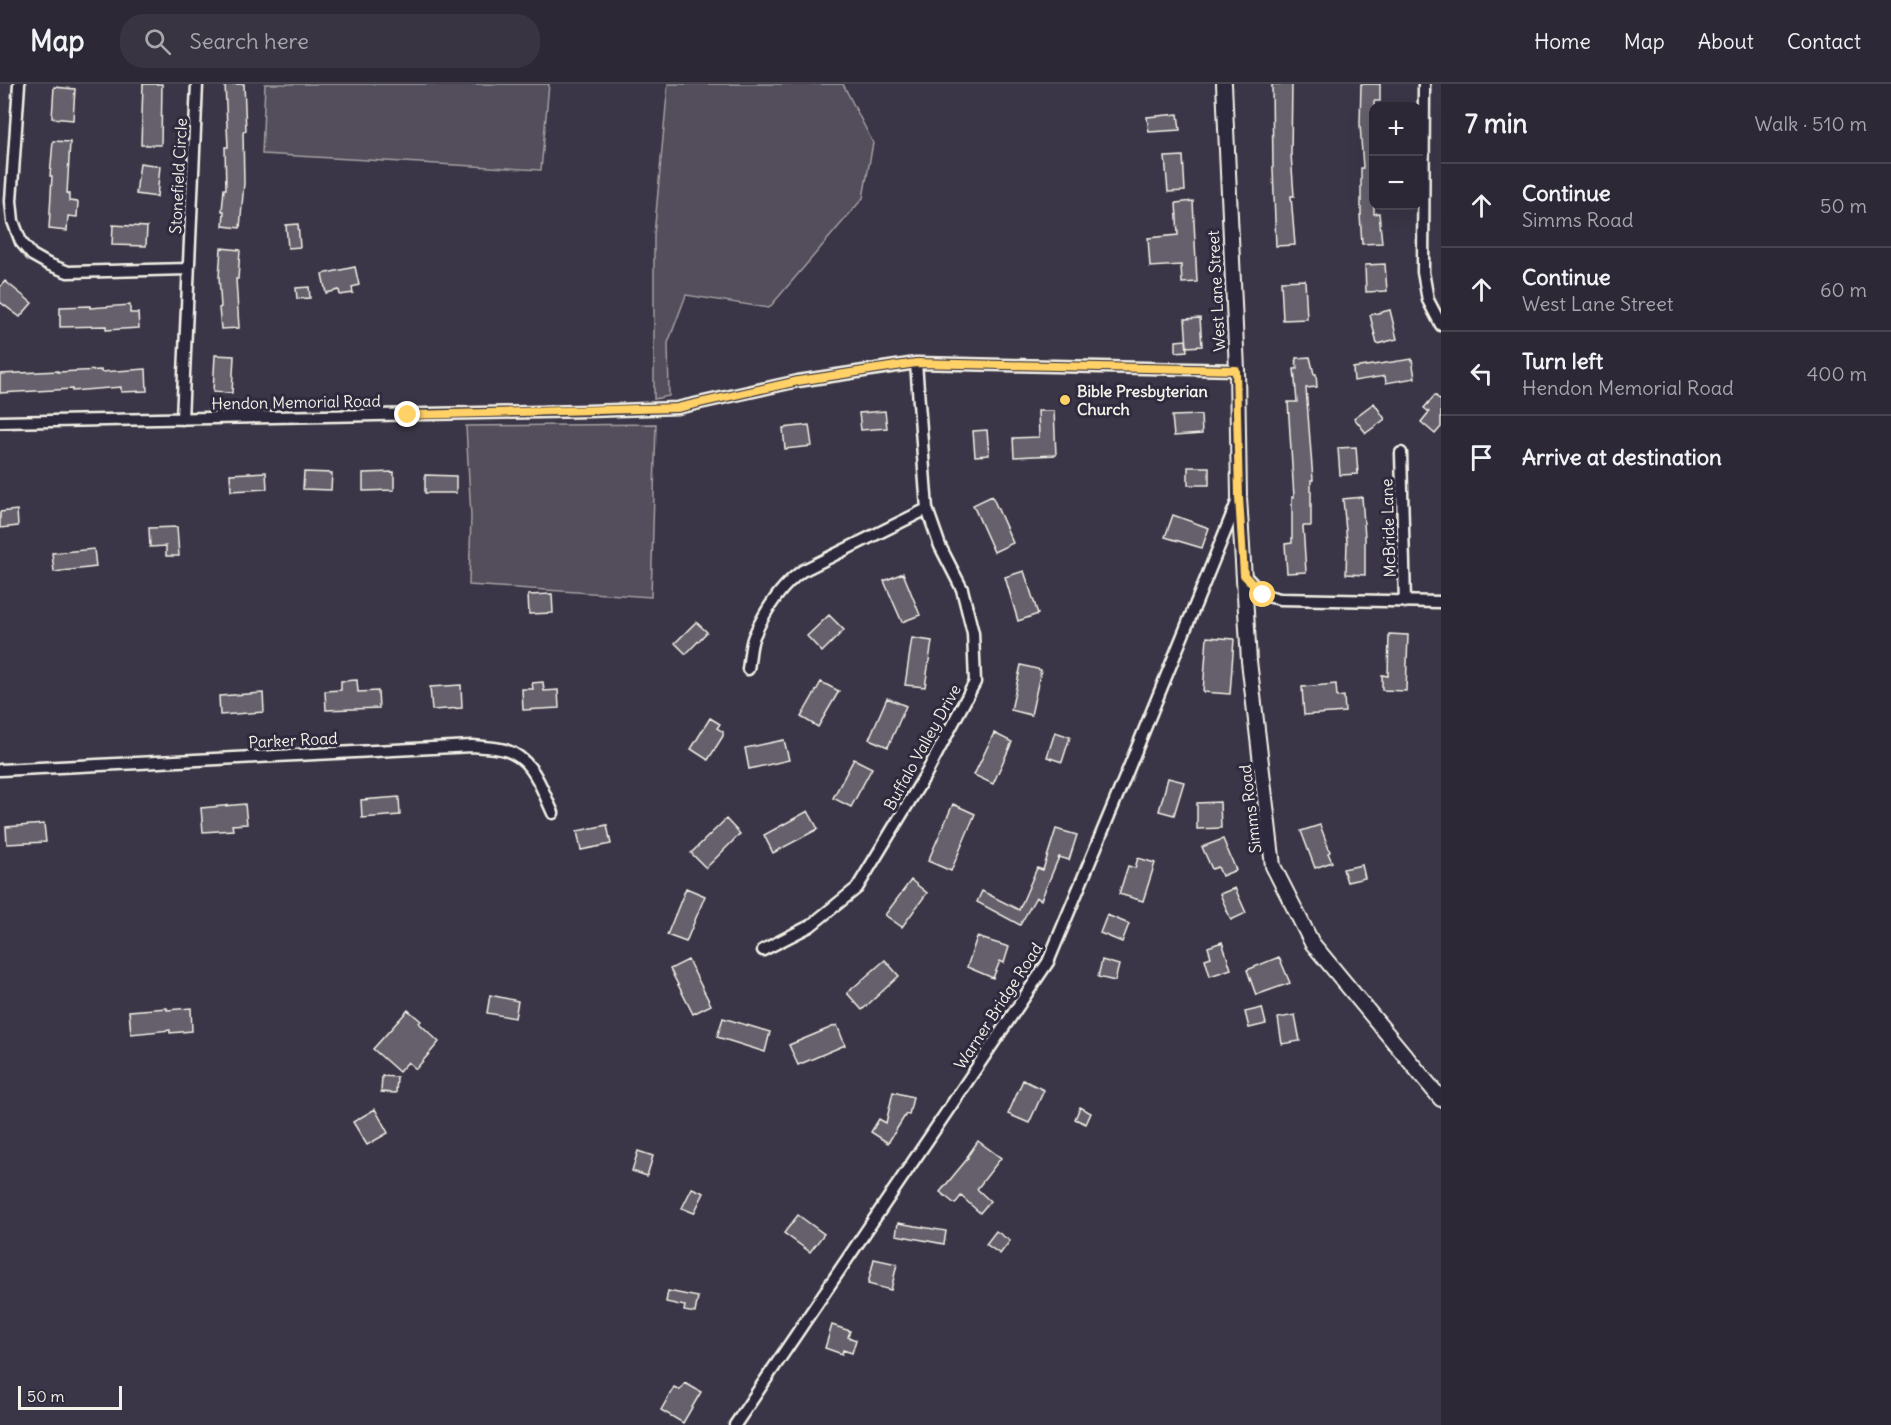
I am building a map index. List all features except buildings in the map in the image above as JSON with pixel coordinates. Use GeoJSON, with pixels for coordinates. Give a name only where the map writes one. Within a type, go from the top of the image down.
{"type":"FeatureCollection","features":[{"type":"Feature","properties":{"kind":"street"},"geometry":{"type":"LineString","coordinates":[[19,84],[12,201],[13,221],[21,242],[32,255],[68,272],[188,269]]}},
{"type":"Feature","properties":{"kind":"street","name":"Stonefield Circle"},"geometry":{"type":"LineString","coordinates":[[182,419],[197,84]]}},
{"type":"Feature","properties":{"kind":"street","name":"West Lane Street"},"geometry":{"type":"LineString","coordinates":[[1224,84],[1239,497]]}},
{"type":"Feature","properties":{"kind":"street"},"geometry":{"type":"LineString","coordinates":[[1424,84],[1423,272],[1428,300],[1441,325]]}},
{"type":"Feature","properties":{"kind":"street","name":"Hendon Memorial Road"},"geometry":{"type":"LineString","coordinates":[[0,422],[677,408],[798,381],[916,363],[1236,370]]}},
{"type":"Feature","properties":{"kind":"street","name":"Buffalo Valley Drive"},"geometry":{"type":"LineString","coordinates":[[763,950],[810,926],[857,888],[926,774],[975,682],[972,633],[962,589],[940,546],[927,509],[916,363]]}},
{"type":"Feature","properties":{"kind":"street","name":"McBride Lane"},"geometry":{"type":"LineString","coordinates":[[1401,453],[1406,602]]}},
{"type":"Feature","properties":{"kind":"street","name":"Simms Road"},"geometry":{"type":"LineString","coordinates":[[1239,497],[1250,661],[1273,866],[1312,942],[1441,1099]]}},
{"type":"Feature","properties":{"kind":"street","name":"Warner Bridge Road"},"geometry":{"type":"LineString","coordinates":[[735,1425],[1048,962],[1239,497]]}},
{"type":"Feature","properties":{"kind":"street"},"geometry":{"type":"LineString","coordinates":[[748,669],[753,637],[774,600],[789,581],[802,571],[927,509]]}},
{"type":"Feature","properties":{"kind":"street"},"geometry":{"type":"LineString","coordinates":[[1244,575],[1263,595],[1280,599],[1441,602]]}},
{"type":"Feature","properties":{"kind":"street","name":"Parker Road"},"geometry":{"type":"LineString","coordinates":[[0,771],[472,746],[505,750],[523,758],[534,773],[553,813]]}},
{"type":"Feature","properties":{"kind":"shaded area"},"geometry":{"type":"Polygon","coordinates":[[[265,84],[549,84],[541,170],[262,154],[265,84]]]}},
{"type":"Feature","properties":{"kind":"shaded area"},"geometry":{"type":"Polygon","coordinates":[[[668,84],[843,84],[873,143],[863,198],[769,308],[686,295],[668,343],[669,396],[654,399],[654,235],[668,84]]]}},
{"type":"Feature","properties":{"kind":"shaded area"},"geometry":{"type":"Polygon","coordinates":[[[656,424],[651,597],[469,585],[471,516],[466,426],[656,424]]]}},
{"type":"Feature","properties":{"kind":"place","name":"Bible Presbyterian Church"},"geometry":{"type":"Point","coordinates":[1065,400]}},
{"type":"Feature","properties":{"kind":"route"},"geometry":{"type":"LineString","coordinates":[[408,415],[677,408],[798,381],[916,363],[1236,370],[1239,497],[1244,575],[1263,595]]}}]}
